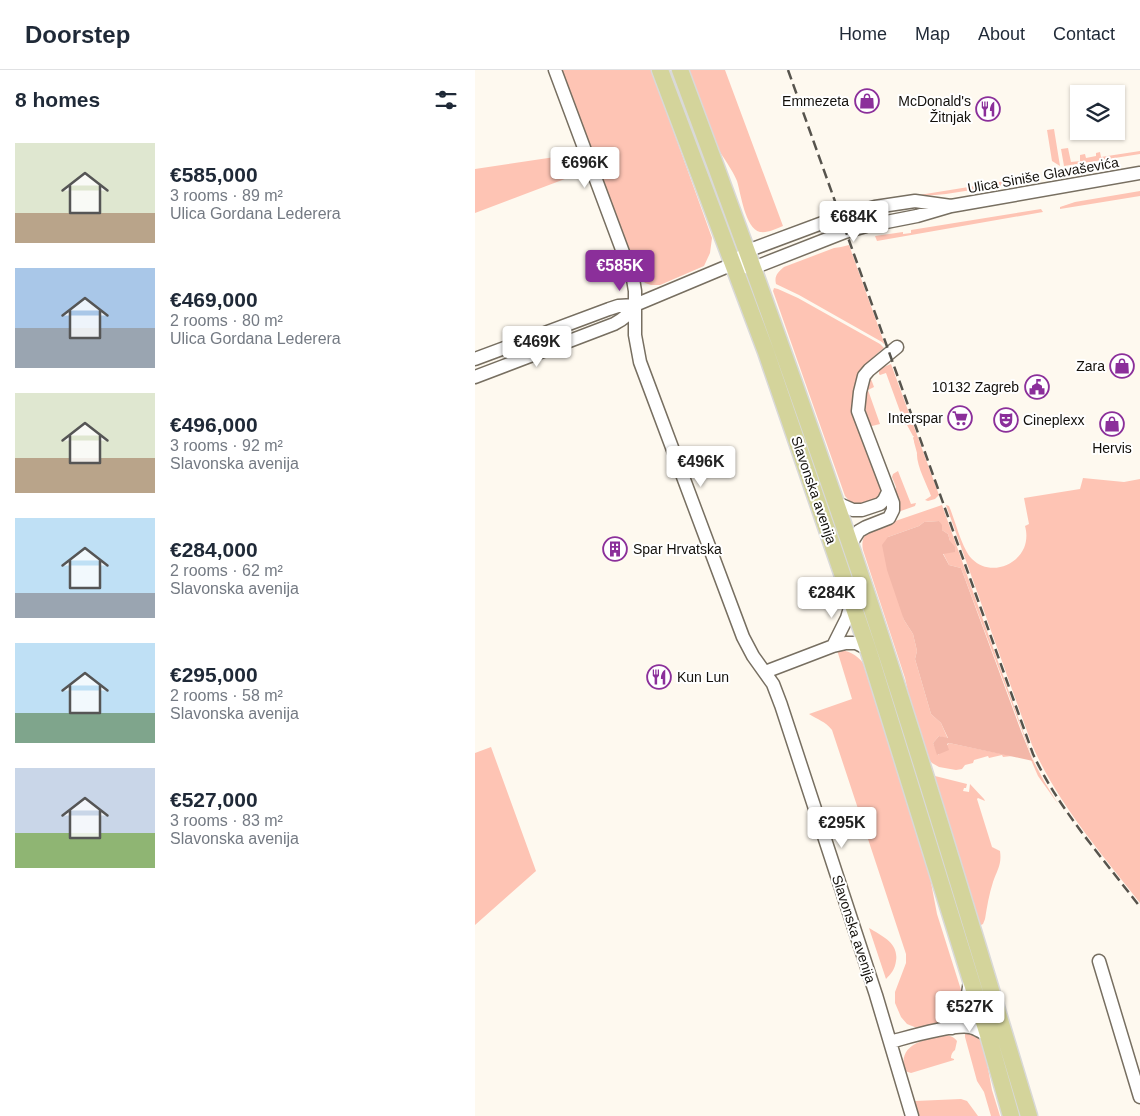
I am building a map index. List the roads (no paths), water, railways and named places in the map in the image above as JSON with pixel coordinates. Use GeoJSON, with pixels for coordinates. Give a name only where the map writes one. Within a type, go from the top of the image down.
{"type":"FeatureCollection","features":[{"type":"Feature","properties":{"kind":"main road","name":"Slavonska avenija"},"geometry":{"type":"LineString","coordinates":[[660,70],[766,352],[852,601],[988,1035],[1011,1116]]}},
{"type":"Feature","properties":{"kind":"main road","name":"Slavonska avenija"},"geometry":{"type":"LineString","coordinates":[[680,70],[747,251],[850,545],[919,758],[1029,1116]]}},
{"type":"Feature","properties":{"kind":"street","name":"Slavonska avenija"},"geometry":{"type":"LineString","coordinates":[[555,70],[633,279],[635,286],[637,354],[743,637],[753,656],[773,684],[781,705],[867,966],[912,1116]]}},
{"type":"Feature","properties":{"kind":"street","name":"Ulica Siniše Glavaševića"},"geometry":{"type":"LineString","coordinates":[[753,268],[846,231],[866,226],[917,216],[951,206],[1140,173]]}},
{"type":"Feature","properties":{"kind":"street","name":"Ulica Siniše Glavaševića"},"geometry":{"type":"LineString","coordinates":[[747,251],[841,216],[875,207],[915,201],[951,206]]}},
{"type":"Feature","properties":{"kind":"street"},"geometry":{"type":"LineString","coordinates":[[475,359],[609,309],[618,306],[635,305],[733,264],[747,251]]}},
{"type":"Feature","properties":{"kind":"street"},"geometry":{"type":"LineString","coordinates":[[733,264],[753,268]]}},
{"type":"Feature","properties":{"kind":"street"},"geometry":{"type":"LineString","coordinates":[[475,377],[623,320],[635,305]]}},
{"type":"Feature","properties":{"kind":"street"},"geometry":{"type":"LineString","coordinates":[[614,324],[628,327],[635,335]]}},
{"type":"Feature","properties":{"kind":"street"},"geometry":{"type":"LineString","coordinates":[[850,545],[859,531],[866,526],[889,518],[893,510],[893,503],[858,411],[864,376],[897,347]]}},
{"type":"Feature","properties":{"kind":"street"},"geometry":{"type":"LineString","coordinates":[[835,502],[853,510],[863,510],[879,504],[884,500],[888,492]]}},
{"type":"Feature","properties":{"kind":"street"},"geometry":{"type":"LineString","coordinates":[[833,646],[847,618],[852,601]]}},
{"type":"Feature","properties":{"kind":"street"},"geometry":{"type":"LineString","coordinates":[[765,672],[833,646],[846,643],[856,643],[868,649]]}},
{"type":"Feature","properties":{"kind":"street"},"geometry":{"type":"LineString","coordinates":[[1099,961],[1140,1097]]}},
{"type":"Feature","properties":{"kind":"street"},"geometry":{"type":"LineString","coordinates":[[952,1028],[965,1012],[970,981]]}},
{"type":"Feature","properties":{"kind":"street"},"geometry":{"type":"LineString","coordinates":[[890,1042],[952,1028],[971,1027],[988,1035]]}},
{"type":"Feature","properties":{"kind":"railway"},"geometry":{"type":"LineString","coordinates":[[788,70],[1033,754],[1055,795],[1140,907]]}},
{"type":"Feature","properties":{"kind":"place","name":"Emmezeta"},"geometry":{"type":"Point","coordinates":[867,101]}},
{"type":"Feature","properties":{"kind":"place","name":"McDonald's Žitnjak"},"geometry":{"type":"Point","coordinates":[988,109]}},
{"type":"Feature","properties":{"kind":"place","name":"Zara"},"geometry":{"type":"Point","coordinates":[1122,366]}},
{"type":"Feature","properties":{"kind":"place","name":"10132 Zagreb"},"geometry":{"type":"Point","coordinates":[1037,387]}},
{"type":"Feature","properties":{"kind":"place","name":"Interspar"},"geometry":{"type":"Point","coordinates":[960,418]}},
{"type":"Feature","properties":{"kind":"place","name":"Cineplexx"},"geometry":{"type":"Point","coordinates":[1006,420]}},
{"type":"Feature","properties":{"kind":"place","name":"Hervis"},"geometry":{"type":"Point","coordinates":[1112,424]}},
{"type":"Feature","properties":{"kind":"place","name":"Spar Hrvatska"},"geometry":{"type":"Point","coordinates":[615,549]}},
{"type":"Feature","properties":{"kind":"place","name":"Kun Lun"},"geometry":{"type":"Point","coordinates":[659,677]}}]}
